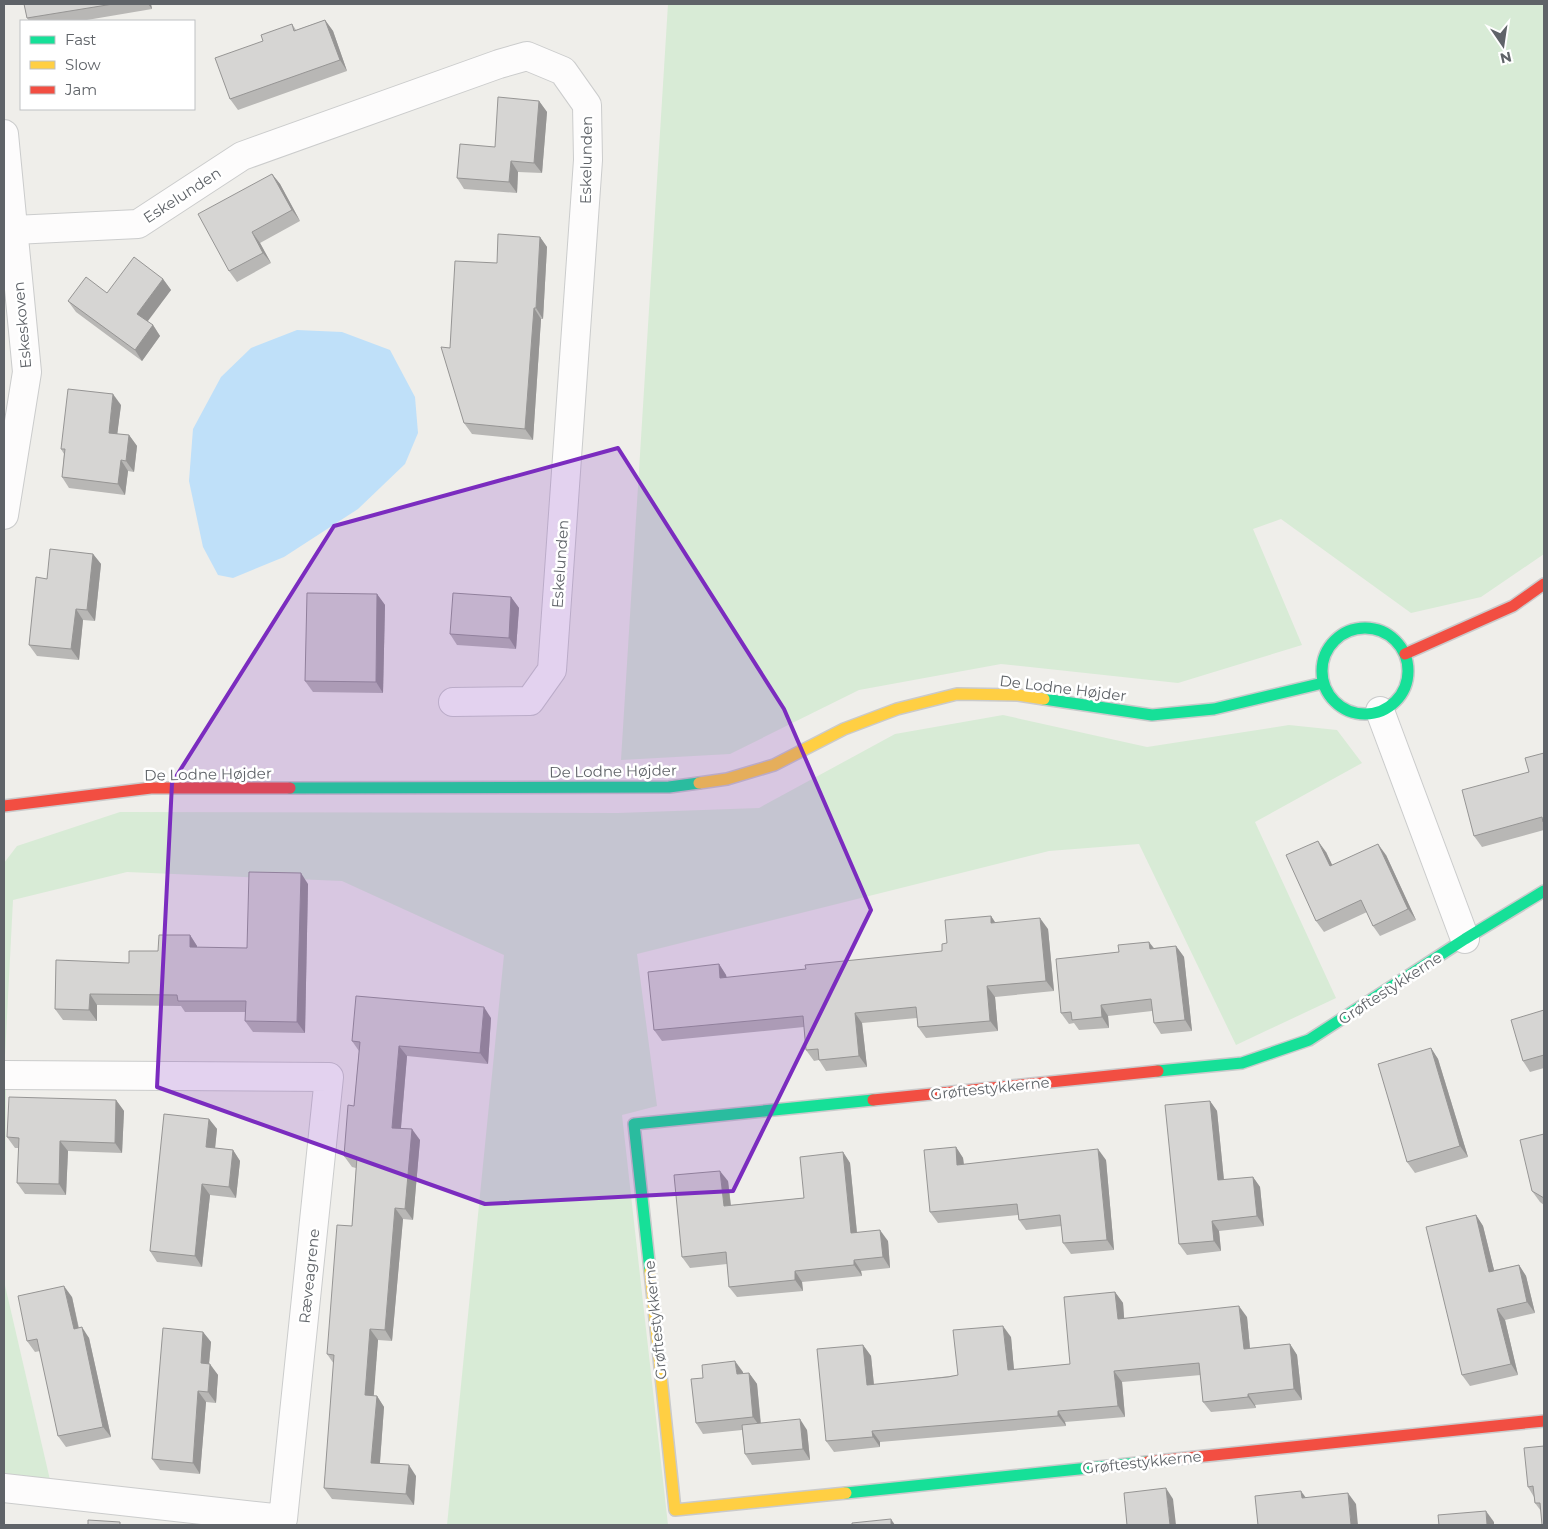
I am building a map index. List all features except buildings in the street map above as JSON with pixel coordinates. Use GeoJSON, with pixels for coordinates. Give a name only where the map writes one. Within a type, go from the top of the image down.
{"type":"FeatureCollection","features":[{"type":"Feature","properties":{"kind":"street","name":"Eskelunden"},"geometry":{"type":"LineString","coordinates":[[14,230],[138,224],[242,156],[499,64],[527,56],[563,71],[587,105],[588,160],[552,670],[530,701],[453,702]]}},
{"type":"Feature","properties":{"kind":"street","name":"Eskeskoven"},"geometry":{"type":"LineString","coordinates":[[4,134],[27,372],[4,515]]}},
{"type":"Feature","properties":{"kind":"street"},"geometry":{"type":"LineString","coordinates":[[1405,654],[1513,606],[1544,584]]}},
{"type":"Feature","properties":{"kind":"street"},"geometry":{"type":"LineString","coordinates":[[1366,627],[1390,635],[1405,654],[1408,668],[1407,681],[1404,688],[1392,704],[1380,711],[1367,714],[1352,712],[1340,706],[1330,696],[1323,683],[1324,655],[1331,643],[1342,634],[1353,629],[1366,627]]}},
{"type":"Feature","properties":{"kind":"street","name":"De Lodne Højder"},"geometry":{"type":"LineString","coordinates":[[4,806],[151,788],[669,787],[727,779],[774,764],[844,730],[897,709],[957,694],[1018,695],[1152,714],[1214,709],[1323,683]]}},
{"type":"Feature","properties":{"kind":"street"},"geometry":{"type":"LineString","coordinates":[[1380,711],[1465,939]]}},
{"type":"Feature","properties":{"kind":"street","name":"Grøftestykkerne"},"geometry":{"type":"LineString","coordinates":[[1544,891],[1465,939],[1309,1040],[1242,1063],[634,1124],[676,1510],[1544,1421]]}},
{"type":"Feature","properties":{"kind":"street","name":"Ræveagrene"},"geometry":{"type":"LineString","coordinates":[[4,1075],[330,1077],[283,1519],[4,1488]]}},
{"type":"Feature","properties":{"kind":"highlighted area"},"geometry":{"type":"Polygon","coordinates":[[[618,448],[784,709],[871,910],[733,1191],[485,1204],[157,1087],[172,783],[334,526],[618,448]]]}},
{"type":"Feature","properties":{"kind":"green space"},"geometry":{"type":"Polygon","coordinates":[[[668,4],[1544,4],[1544,554],[1481,597],[1411,613],[1281,519],[1253,529],[1302,645],[1178,683],[1001,664],[859,690],[730,754],[621,760],[668,4]]]}},
{"type":"Feature","properties":{"kind":"green space"},"geometry":{"type":"Polygon","coordinates":[[[1003,715],[1147,747],[1289,725],[1337,730],[1362,763],[1255,822],[1336,998],[1236,1045],[1139,844],[1049,851],[637,954],[657,1106],[622,1115],[668,1525],[447,1525],[504,955],[342,881],[127,872],[13,900],[4,1056],[4,863],[17,846],[120,812],[618,813],[759,808],[895,734],[1003,715]]]}},
{"type":"Feature","properties":{"kind":"green space"},"geometry":{"type":"Polygon","coordinates":[[[4,1089],[6,1089],[4,1274],[4,1089]]]}},
{"type":"Feature","properties":{"kind":"green space"},"geometry":{"type":"Polygon","coordinates":[[[4,1281],[50,1480],[4,1475],[4,1281]]]}},
{"type":"Feature","properties":{"kind":"water"},"geometry":{"type":"Polygon","coordinates":[[[297,330],[342,332],[390,350],[415,397],[418,433],[405,464],[358,509],[284,557],[233,578],[218,575],[203,547],[189,481],[193,429],[221,377],[251,348],[297,330]]]}},
{"type":"Feature","properties":{"kind":"traffic: fast"},"geometry":{"type":"LineString","coordinates":[[1365,628],[1381,631],[1389,635],[1401,647],[1405,655],[1408,671],[1405,687],[1401,695],[1389,707],[1381,711],[1365,714],[1349,711],[1341,707],[1329,695],[1325,687],[1322,671],[1325,655],[1329,647],[1341,635],[1349,631],[1365,628]]}},
{"type":"Feature","properties":{"kind":"traffic: fast"},"geometry":{"type":"LineString","coordinates":[[1044,699],[1152,715],[1214,709],[1323,683]]}},
{"type":"Feature","properties":{"kind":"traffic: fast"},"geometry":{"type":"LineString","coordinates":[[290,788],[669,787],[699,783]]}},
{"type":"Feature","properties":{"kind":"traffic: fast"},"geometry":{"type":"LineString","coordinates":[[1158,1071],[1242,1063],[1309,1040],[1465,939],[1544,891]]}},
{"type":"Feature","properties":{"kind":"traffic: fast"},"geometry":{"type":"LineString","coordinates":[[650,1271],[634,1124],[873,1100]]}},
{"type":"Feature","properties":{"kind":"traffic: fast"},"geometry":{"type":"LineString","coordinates":[[846,1493],[1147,1462]]}},
{"type":"Feature","properties":{"kind":"traffic: slow"},"geometry":{"type":"LineString","coordinates":[[699,783],[727,779],[774,765],[844,729],[897,709],[957,694],[1018,695],[1044,699]]}},
{"type":"Feature","properties":{"kind":"traffic: slow"},"geometry":{"type":"LineString","coordinates":[[650,1271],[675,1510],[846,1493]]}},
{"type":"Feature","properties":{"kind":"traffic: jam"},"geometry":{"type":"LineString","coordinates":[[1405,654],[1513,606],[1544,584]]}},
{"type":"Feature","properties":{"kind":"traffic: jam"},"geometry":{"type":"LineString","coordinates":[[4,806],[151,788],[290,788]]}},
{"type":"Feature","properties":{"kind":"traffic: jam"},"geometry":{"type":"LineString","coordinates":[[873,1100],[1158,1071]]}},
{"type":"Feature","properties":{"kind":"traffic: jam"},"geometry":{"type":"LineString","coordinates":[[1147,1462],[1544,1421]]}}]}
